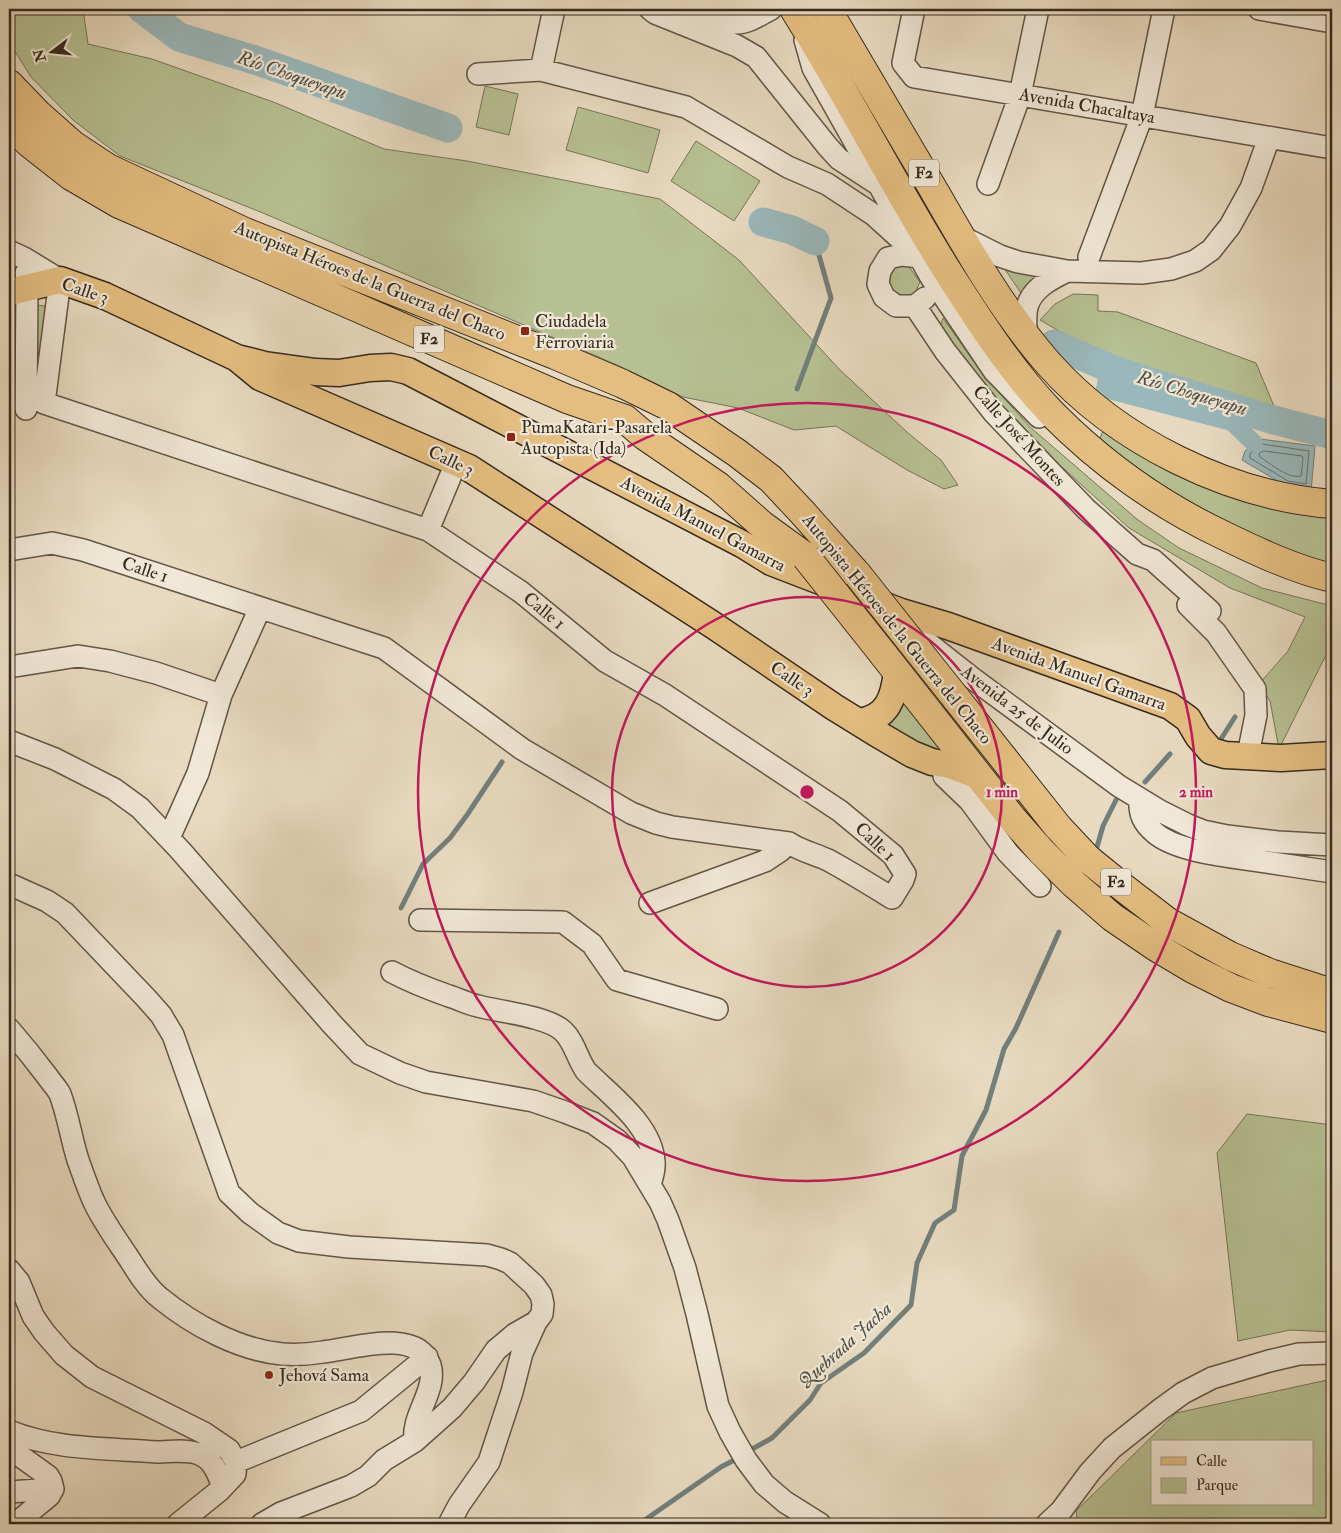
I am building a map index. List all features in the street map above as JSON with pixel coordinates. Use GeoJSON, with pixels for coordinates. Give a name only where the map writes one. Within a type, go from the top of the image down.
{"type":"FeatureCollection","features":[{"type":"Feature","properties":{"kind":"highway","name":"F2"},"geometry":{"type":"LineString","coordinates":[[827,9],[960,236],[999,298],[1049,364],[1079,394],[1118,424],[1157,449],[1194,468],[1228,482],[1270,494],[1332,504]]}},
{"type":"Feature","properties":{"kind":"highway","name":"F2"},"geometry":{"type":"LineString","coordinates":[[782,11],[980,323],[1017,373],[1047,409],[1094,453],[1140,488],[1188,519],[1255,551],[1316,574],[1332,578]]}},
{"type":"Feature","properties":{"kind":"highway","name":"Autopista Héroes de la Guerra del Chaco"},"geometry":{"type":"LineString","coordinates":[[9,84],[38,114],[73,145],[108,168],[237,228],[623,384],[668,406],[737,453],[771,479],[858,575],[1058,828],[1088,859],[1168,922],[1230,956],[1270,973],[1332,993]]}},
{"type":"Feature","properties":{"kind":"highway","name":"Autopista Héroes de la Guerra del Chaco"},"geometry":{"type":"LineString","coordinates":[[9,123],[29,144],[71,176],[119,204],[567,399],[625,419],[645,436],[718,486],[762,525],[806,557],[1012,818],[1074,884],[1112,917],[1156,947],[1193,969],[1231,988],[1268,1002],[1332,1019]]}},
{"type":"Feature","properties":{"kind":"main road","name":"Calle 3"},"geometry":{"type":"LineString","coordinates":[[18,290],[60,280],[105,296],[238,358],[260,377],[469,468],[714,625],[834,707],[912,754],[980,776]]}},
{"type":"Feature","properties":{"kind":"main road","name":"Avenida Manuel Gamarra"},"geometry":{"type":"LineString","coordinates":[[238,358],[265,365],[323,372],[339,373],[391,367],[408,370],[742,544],[771,562],[901,612],[948,626],[1170,706],[1188,719],[1198,736],[1211,751],[1225,755],[1281,758],[1332,755]]}},
{"type":"Feature","properties":{"kind":"main road"},"geometry":{"type":"LineString","coordinates":[[859,722],[868,720],[884,710],[895,691],[890,663]]}},
{"type":"Feature","properties":{"kind":"street"},"geometry":{"type":"LineString","coordinates":[[541,70],[554,9]]}},
{"type":"Feature","properties":{"kind":"street"},"geometry":{"type":"LineString","coordinates":[[650,9],[655,13],[737,46],[756,57],[839,159],[880,185]]}},
{"type":"Feature","properties":{"kind":"street"},"geometry":{"type":"LineString","coordinates":[[686,9],[720,20],[738,23],[782,11],[932,279],[994,371],[1052,431],[1112,466]]}},
{"type":"Feature","properties":{"kind":"street","name":"Avenida Chacaltaya"},"geometry":{"type":"LineString","coordinates":[[914,9],[903,62],[914,77],[1332,148]]}},
{"type":"Feature","properties":{"kind":"street"},"geometry":{"type":"LineString","coordinates":[[988,184],[1020,95],[1038,9]]}},
{"type":"Feature","properties":{"kind":"street"},"geometry":{"type":"LineString","coordinates":[[1089,257],[1142,116],[1164,9]]}},
{"type":"Feature","properties":{"kind":"street"},"geometry":{"type":"LineString","coordinates":[[1260,9],[1332,22]]}},
{"type":"Feature","properties":{"kind":"street"},"geometry":{"type":"LineString","coordinates":[[478,74],[541,70],[686,106],[788,167],[826,184],[874,215],[920,257]]}},
{"type":"Feature","properties":{"kind":"street"},"geometry":{"type":"LineString","coordinates":[[826,184],[839,159],[845,142],[844,123]]}},
{"type":"Feature","properties":{"kind":"street"},"geometry":{"type":"LineString","coordinates":[[960,236],[1000,256],[1018,262],[1067,270],[1142,272],[1171,269],[1195,261],[1211,250],[1230,226],[1251,188],[1268,138]]}},
{"type":"Feature","properties":{"kind":"street"},"geometry":{"type":"LineString","coordinates":[[874,215],[888,258]]}},
{"type":"Feature","properties":{"kind":"street"},"geometry":{"type":"LineString","coordinates":[[16,254],[60,280],[26,408]]}},
{"type":"Feature","properties":{"kind":"street"},"geometry":{"type":"LineString","coordinates":[[16,254],[26,408]]}},
{"type":"Feature","properties":{"kind":"street"},"geometry":{"type":"LineString","coordinates":[[920,257],[902,255],[888,258],[880,271],[878,284],[884,297],[896,306],[915,306],[927,296],[932,279]]}},
{"type":"Feature","properties":{"kind":"street"},"geometry":{"type":"LineString","coordinates":[[1026,334],[1027,306],[1034,293],[1046,282],[1067,270]]}},
{"type":"Feature","properties":{"kind":"street","name":"Calle José Montes"},"geometry":{"type":"LineString","coordinates":[[915,306],[946,351],[994,412],[1086,508],[1137,554],[1216,633],[1254,689],[1256,715],[1248,755]]}},
{"type":"Feature","properties":{"kind":"street","name":"Calle 1"},"geometry":{"type":"LineString","coordinates":[[9,550],[52,542],[82,550],[384,648],[522,749],[631,813],[672,827],[789,842],[798,849],[845,869],[892,898],[903,880],[905,874],[893,855],[840,810],[665,695],[605,661],[521,592],[428,530],[26,408]]}},
{"type":"Feature","properties":{"kind":"street"},"geometry":{"type":"LineString","coordinates":[[428,530],[456,462]]}},
{"type":"Feature","properties":{"kind":"street","name":"Calle José Montes"},"geometry":{"type":"LineString","coordinates":[[1137,554],[1154,560],[1210,611]]}},
{"type":"Feature","properties":{"kind":"street"},"geometry":{"type":"LineString","coordinates":[[169,838],[198,773],[221,695],[260,608]]}},
{"type":"Feature","properties":{"kind":"street","name":"Avenida 25 de Julio"},"geometry":{"type":"LineString","coordinates":[[901,612],[924,640],[972,678],[1119,786],[1140,799],[1203,831],[1278,842],[1332,846]]}},
{"type":"Feature","properties":{"kind":"street"},"geometry":{"type":"LineString","coordinates":[[9,667],[78,656],[110,661],[156,673],[221,695]]}},
{"type":"Feature","properties":{"kind":"street"},"geometry":{"type":"LineString","coordinates":[[9,741],[55,759],[114,788],[140,808],[233,909],[360,1054],[400,1073],[426,1082],[533,1101],[593,1123],[617,1140],[634,1157],[660,1202],[668,1220],[685,1268],[718,1406],[730,1432],[746,1460],[764,1484],[785,1502],[820,1524]]}},
{"type":"Feature","properties":{"kind":"street"},"geometry":{"type":"LineString","coordinates":[[942,763],[944,776],[970,801],[1008,853],[1040,886]]}},
{"type":"Feature","properties":{"kind":"street"},"geometry":{"type":"LineString","coordinates":[[1140,799],[1140,811],[1145,821],[1154,832],[1166,840],[1209,854],[1332,872]]}},
{"type":"Feature","properties":{"kind":"street"},"geometry":{"type":"LineString","coordinates":[[650,903],[765,860],[780,851],[789,842]]}},
{"type":"Feature","properties":{"kind":"street"},"geometry":{"type":"LineString","coordinates":[[9,884],[47,901],[65,913],[161,1015],[172,1035],[229,1193],[250,1213],[278,1233],[299,1241],[349,1247],[487,1255],[510,1263],[534,1285],[541,1295],[543,1304],[542,1314],[536,1322],[522,1353],[512,1392],[489,1462],[459,1505],[450,1524]]}},
{"type":"Feature","properties":{"kind":"street"},"geometry":{"type":"LineString","coordinates":[[420,920],[563,922],[592,944],[617,980],[717,1008]]}},
{"type":"Feature","properties":{"kind":"street"},"geometry":{"type":"LineString","coordinates":[[392,972],[414,984],[476,1006],[534,1019],[554,1025],[564,1032],[586,1071],[627,1110],[646,1137],[654,1162],[654,1171],[650,1185]]}},
{"type":"Feature","properties":{"kind":"street"},"geometry":{"type":"LineString","coordinates":[[9,1029],[59,1093],[78,1159],[94,1203],[138,1272],[159,1297],[216,1334],[240,1345],[268,1352],[282,1354],[322,1353],[388,1342],[404,1344],[417,1349],[427,1358],[431,1368],[430,1383],[413,1432],[414,1441]]}},
{"type":"Feature","properties":{"kind":"street"},"geometry":{"type":"LineString","coordinates":[[9,1270],[19,1282],[34,1316],[44,1332],[64,1355],[92,1377],[204,1433],[229,1450],[236,1462],[235,1474],[223,1487],[178,1524]]}},
{"type":"Feature","properties":{"kind":"street"},"geometry":{"type":"LineString","coordinates":[[262,1524],[281,1513],[351,1486],[368,1476],[384,1460],[414,1441],[452,1408],[474,1382],[496,1350],[515,1334],[536,1322]]}},
{"type":"Feature","properties":{"kind":"street"},"geometry":{"type":"LineString","coordinates":[[1047,1524],[1061,1511],[1090,1472],[1112,1448],[1183,1393],[1212,1378],[1269,1361],[1299,1354],[1332,1353]]}},
{"type":"Feature","properties":{"kind":"street"},"geometry":{"type":"LineString","coordinates":[[236,1462],[361,1411],[427,1358]]}},
{"type":"Feature","properties":{"kind":"street"},"geometry":{"type":"LineString","coordinates":[[9,1430],[27,1438],[65,1446],[199,1454],[216,1468],[223,1487]]}},
{"type":"Feature","properties":{"kind":"street"},"geometry":{"type":"LineString","coordinates":[[9,1448],[48,1476],[53,1489],[49,1496],[15,1524]]}},
{"type":"Feature","properties":{"kind":"street"},"geometry":{"type":"LineString","coordinates":[[9,1492],[53,1489]]}},
{"type":"Feature","properties":{"kind":"green space"},"geometry":{"type":"Polygon","coordinates":[[[9,9],[83,9],[88,44],[152,59],[276,103],[384,149],[467,161],[660,199],[739,260],[840,370],[908,433],[941,460],[958,485],[944,489],[907,470],[836,426],[794,430],[738,408],[683,397],[617,365],[263,213],[120,156],[73,120],[31,77],[9,42],[9,9]]]}},
{"type":"Feature","properties":{"kind":"green space"},"geometry":{"type":"Polygon","coordinates":[[[485,86],[518,94],[509,135],[476,127],[485,86]]]}},
{"type":"Feature","properties":{"kind":"green space"},"geometry":{"type":"Polygon","coordinates":[[[578,107],[660,130],[648,173],[566,150],[578,107]]]}},
{"type":"Feature","properties":{"kind":"green space"},"geometry":{"type":"Polygon","coordinates":[[[696,141],[760,181],[734,221],[671,181],[696,141]]]}},
{"type":"Feature","properties":{"kind":"green space"},"geometry":{"type":"Polygon","coordinates":[[[998,259],[1040,271],[1029,284],[1023,296],[998,259]]]}},
{"type":"Feature","properties":{"kind":"green space"},"geometry":{"type":"Polygon","coordinates":[[[907,264],[920,282],[915,293],[905,298],[890,293],[887,273],[891,268],[907,264]]]}},
{"type":"Feature","properties":{"kind":"green space"},"geometry":{"type":"Polygon","coordinates":[[[1073,294],[1098,295],[1098,311],[1118,312],[1256,363],[1276,411],[1180,378],[1122,361],[1078,342],[1040,320],[1055,304],[1073,294]]]}},
{"type":"Feature","properties":{"kind":"green space"},"geometry":{"type":"Polygon","coordinates":[[[36,305],[47,306],[37,392],[35,307],[36,305]]]}},
{"type":"Feature","properties":{"kind":"green space"},"geometry":{"type":"Polygon","coordinates":[[[943,318],[984,376],[1030,427],[1138,520],[1179,548],[1262,588],[1332,606],[1332,658],[1325,657],[1279,749],[1270,701],[1259,684],[1288,651],[1305,617],[1230,588],[1129,528],[1007,417],[940,327],[943,318]]]}},
{"type":"Feature","properties":{"kind":"green space"},"geometry":{"type":"Polygon","coordinates":[[[1103,431],[1152,462],[1206,488],[1289,510],[1332,515],[1332,565],[1259,540],[1182,500],[1099,440],[1103,431]]]}},
{"type":"Feature","properties":{"kind":"green space"},"geometry":{"type":"Polygon","coordinates":[[[902,700],[943,751],[929,749],[882,723],[902,700]]]}},
{"type":"Feature","properties":{"kind":"green space"},"geometry":{"type":"Polygon","coordinates":[[[1247,1114],[1332,1125],[1332,1265],[1329,1266],[1332,1332],[1290,1330],[1238,1341],[1217,1153],[1247,1114]]]}},
{"type":"Feature","properties":{"kind":"green space"},"geometry":{"type":"Polygon","coordinates":[[[1332,1379],[1332,1524],[1078,1524],[1076,1511],[1176,1413],[1332,1379]]]}},
{"type":"Feature","properties":{"kind":"water"},"geometry":{"type":"Polygon","coordinates":[[[1260,439],[1315,446],[1311,492],[1286,486],[1242,460],[1245,451],[1260,439]]]}},
{"type":"Feature","properties":{"kind":"waterway","name":"Río Choqueyapu"},"geometry":{"type":"LineString","coordinates":[[142,9],[179,37],[255,60],[448,128]]}},
{"type":"Feature","properties":{"kind":"waterway","name":"Río Choqueyapu"},"geometry":{"type":"LineString","coordinates":[[763,222],[792,230],[815,241]]}},
{"type":"Feature","properties":{"kind":"waterway"},"geometry":{"type":"LineString","coordinates":[[797,389],[831,298],[815,241]]}},
{"type":"Feature","properties":{"kind":"waterway","name":"Río Choqueyapu"},"geometry":{"type":"LineString","coordinates":[[1054,344],[1135,377],[1270,419],[1332,435]]}},
{"type":"Feature","properties":{"kind":"waterway"},"geometry":{"type":"LineString","coordinates":[[1109,368],[1105,389],[1232,422],[1254,443]]}},
{"type":"Feature","properties":{"kind":"waterway","name":"Quebrada Jacha"},"geometry":{"type":"LineString","coordinates":[[1216,742],[1219,742],[1235,717]]}},
{"type":"Feature","properties":{"kind":"waterway","name":"Quebrada Jacha"},"geometry":{"type":"LineString","coordinates":[[1145,782],[1170,754]]}},
{"type":"Feature","properties":{"kind":"waterway"},"geometry":{"type":"LineString","coordinates":[[401,908],[423,864],[450,838],[502,762]]}},
{"type":"Feature","properties":{"kind":"waterway","name":"Quebrada Jacha"},"geometry":{"type":"LineString","coordinates":[[1097,847],[1103,826],[1116,800]]}},
{"type":"Feature","properties":{"kind":"waterway","name":"Quebrada Jacha"},"geometry":{"type":"LineString","coordinates":[[747,1452],[772,1438],[810,1400],[821,1383],[864,1353],[911,1305],[917,1263],[935,1223],[954,1210],[962,1156],[986,1110],[1004,1049],[1016,1028],[1059,932]]}},
{"type":"Feature","properties":{"kind":"waterway","name":"Quebrada Jacha"},"geometry":{"type":"LineString","coordinates":[[639,1524],[721,1467],[738,1458]]}},
{"type":"Feature","properties":{"kind":"place","name":"Ciudadela Ferroviaria"},"geometry":{"type":"Point","coordinates":[525,331]}},
{"type":"Feature","properties":{"kind":"place","name":"PumaKatari-Pasarela Autopista (Ida)"},"geometry":{"type":"Point","coordinates":[511,437]}},
{"type":"Feature","properties":{"kind":"place","name":"Jehová Sama"},"geometry":{"type":"Point","coordinates":[269,1375]}}]}
